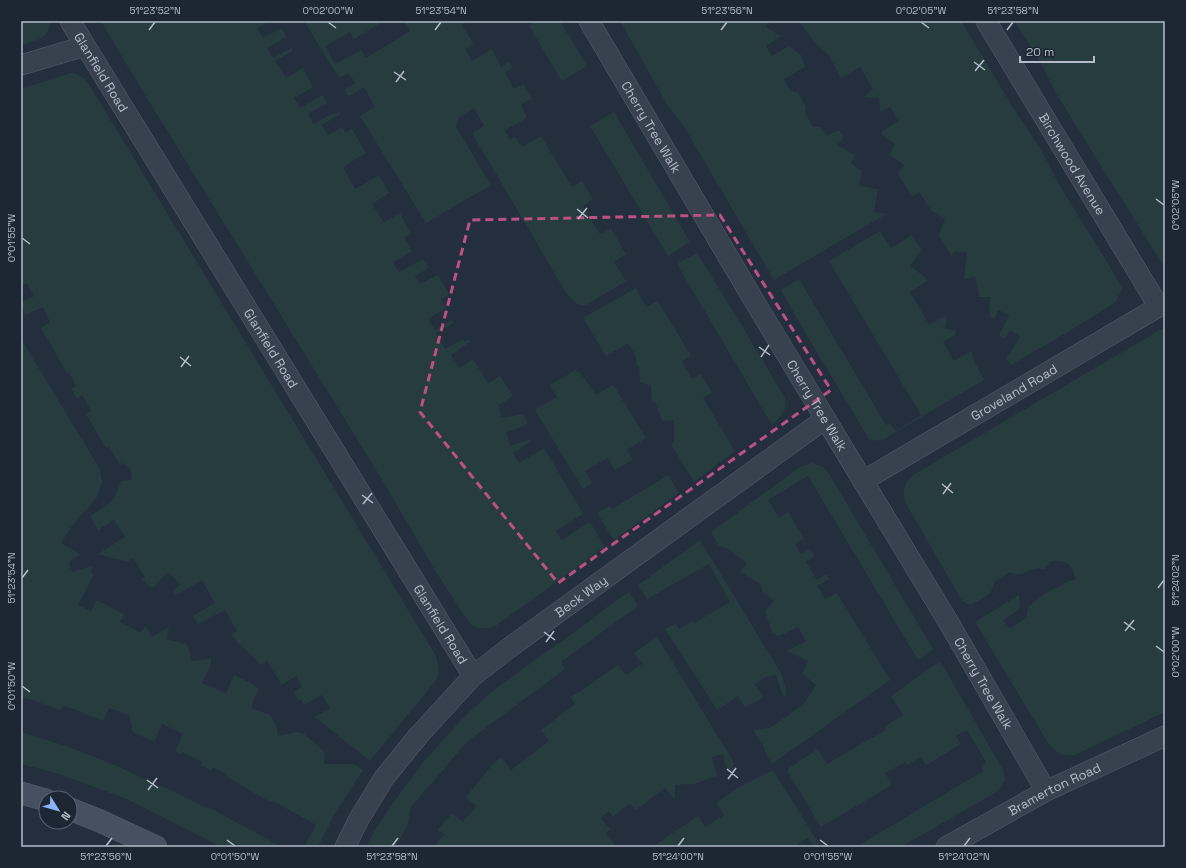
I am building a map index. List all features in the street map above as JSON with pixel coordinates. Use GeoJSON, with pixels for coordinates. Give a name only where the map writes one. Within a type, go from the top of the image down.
{"type":"FeatureCollection","features":[{"type":"Feature","properties":{"kind":"street","name":"Glanfield Road"},"geometry":{"type":"LineString","coordinates":[[70,21],[473,676]]}},
{"type":"Feature","properties":{"kind":"street","name":"Cherry Tree Walk"},"geometry":{"type":"LineString","coordinates":[[589,21],[825,419],[949,623],[1046,790]]}},
{"type":"Feature","properties":{"kind":"street","name":"Birchwood Avenue"},"geometry":{"type":"LineString","coordinates":[[986,21],[1162,305]]}},
{"type":"Feature","properties":{"kind":"street"},"geometry":{"type":"LineString","coordinates":[[21,65],[85,46]]}},
{"type":"Feature","properties":{"kind":"street","name":"Groveland Road"},"geometry":{"type":"LineString","coordinates":[[863,481],[1162,305]]}},
{"type":"Feature","properties":{"kind":"street","name":"Beck Way"},"geometry":{"type":"LineString","coordinates":[[345,847],[359,819],[384,778],[419,735],[473,676],[509,648],[825,419]]}},
{"type":"Feature","properties":{"kind":"street","name":"Bramerton Road"},"geometry":{"type":"LineString","coordinates":[[946,847],[1046,790],[1165,736]]}},
{"type":"Feature","properties":{"kind":"street"},"geometry":{"type":"LineString","coordinates":[[21,793],[38,798]]}},
{"type":"Feature","properties":{"kind":"street"},"geometry":{"type":"LineString","coordinates":[[78,812],[156,847]]}},
{"type":"Feature","properties":{"kind":"highlighted area"},"geometry":{"type":"Polygon","coordinates":[[[720,215],[831,390],[558,583],[420,412],[470,220],[720,215]]]}},
{"type":"Feature","properties":{"kind":"green space"},"geometry":{"type":"Polygon","coordinates":[[[21,21],[50,21],[45,35],[41,38],[21,45],[21,21]]]}},
{"type":"Feature","properties":{"kind":"green space"},"geometry":{"type":"Polygon","coordinates":[[[101,21],[270,21],[257,28],[263,38],[282,28],[286,37],[267,48],[273,58],[292,48],[292,51],[275,61],[286,78],[303,68],[313,87],[294,98],[300,108],[323,95],[327,103],[308,114],[314,124],[333,113],[334,115],[339,111],[340,114],[322,125],[328,135],[342,127],[346,133],[352,129],[366,153],[343,167],[355,189],[379,175],[389,193],[372,204],[384,222],[400,213],[411,234],[404,238],[412,251],[393,262],[399,272],[423,259],[429,268],[415,276],[420,284],[438,275],[449,294],[441,299],[446,308],[428,319],[435,330],[452,320],[454,323],[436,333],[445,349],[463,339],[465,342],[469,340],[471,341],[451,355],[459,368],[473,359],[488,383],[500,376],[513,396],[499,405],[501,418],[523,414],[526,419],[527,424],[506,433],[511,446],[530,439],[531,442],[513,453],[519,463],[544,448],[583,514],[556,531],[562,540],[588,523],[591,524],[605,547],[497,625],[489,628],[478,628],[468,621],[436,572],[381,478],[101,21]]]}},
{"type":"Feature","properties":{"kind":"green space"},"geometry":{"type":"Polygon","coordinates":[[[304,21],[379,21],[379,24],[354,39],[350,32],[325,46],[335,64],[361,50],[366,58],[410,31],[404,21],[468,21],[462,25],[473,43],[465,49],[472,61],[492,49],[501,67],[509,62],[513,68],[505,73],[514,89],[523,84],[532,98],[521,105],[527,117],[505,130],[510,140],[515,137],[522,147],[541,136],[572,187],[582,181],[593,199],[583,206],[600,234],[611,229],[626,254],[614,262],[626,281],[586,305],[579,305],[572,299],[565,291],[472,133],[484,126],[474,108],[459,117],[456,127],[491,185],[426,223],[360,116],[375,107],[364,87],[349,96],[347,94],[345,89],[355,83],[349,73],[339,78],[304,21]]]}},
{"type":"Feature","properties":{"kind":"green space"},"geometry":{"type":"Polygon","coordinates":[[[537,21],[560,21],[587,66],[562,81],[529,26],[537,21]]]}},
{"type":"Feature","properties":{"kind":"green space"},"geometry":{"type":"Polygon","coordinates":[[[620,21],[770,21],[766,27],[779,35],[783,35],[766,46],[772,56],[789,46],[801,55],[805,67],[784,79],[791,92],[798,92],[806,108],[805,113],[813,127],[821,127],[827,136],[839,130],[844,136],[838,145],[853,154],[856,154],[851,163],[862,171],[859,186],[878,189],[874,212],[886,214],[774,280],[683,125],[667,104],[620,21]]]}},
{"type":"Feature","properties":{"kind":"green space"},"geometry":{"type":"Polygon","coordinates":[[[799,21],[961,21],[1012,106],[1041,150],[1061,188],[1115,275],[1122,288],[1117,300],[1066,333],[1011,365],[1006,358],[1020,337],[1011,330],[1004,339],[999,335],[1009,315],[998,310],[994,319],[990,317],[990,297],[978,297],[979,294],[975,277],[964,279],[967,253],[956,251],[951,255],[939,235],[945,219],[932,212],[919,192],[912,196],[898,174],[904,165],[889,154],[895,144],[882,135],[881,132],[898,121],[890,107],[881,112],[879,98],[864,97],[873,89],[860,67],[841,78],[829,56],[814,42],[799,21]]]}},
{"type":"Feature","properties":{"kind":"green space"},"geometry":{"type":"Polygon","coordinates":[[[1014,21],[1165,21],[1165,265],[1160,260],[1089,147],[1014,21]]]}},
{"type":"Feature","properties":{"kind":"green space"},"geometry":{"type":"Polygon","coordinates":[[[71,73],[77,74],[87,81],[436,656],[439,669],[437,679],[370,761],[315,717],[330,708],[322,695],[304,705],[301,699],[298,700],[294,692],[302,687],[296,676],[282,685],[267,661],[260,665],[238,643],[231,634],[237,631],[225,610],[198,624],[193,616],[215,603],[202,580],[176,595],[173,592],[180,584],[168,572],[153,588],[142,579],[145,577],[133,558],[127,562],[98,554],[125,537],[114,520],[98,530],[90,516],[110,502],[116,494],[121,481],[132,480],[131,470],[118,462],[109,446],[106,448],[86,414],[91,411],[82,395],[77,399],[71,389],[76,386],[69,372],[67,373],[41,328],[50,322],[43,307],[26,315],[21,306],[21,303],[34,296],[27,283],[21,286],[21,89],[71,73]]]}},
{"type":"Feature","properties":{"kind":"green space"},"geometry":{"type":"Polygon","coordinates":[[[614,112],[690,242],[668,256],[590,126],[614,112]]]}},
{"type":"Feature","properties":{"kind":"green space"},"geometry":{"type":"Polygon","coordinates":[[[880,231],[891,248],[912,235],[921,249],[910,266],[928,281],[910,292],[929,325],[945,316],[947,318],[945,329],[956,330],[955,335],[943,342],[954,361],[972,351],[974,361],[984,380],[884,439],[877,441],[869,439],[781,290],[799,279],[886,425],[890,423],[896,431],[921,415],[829,261],[880,231]]]}},
{"type":"Feature","properties":{"kind":"green space"},"geometry":{"type":"Polygon","coordinates":[[[697,253],[785,398],[786,402],[784,410],[772,425],[677,264],[697,253]]]}},
{"type":"Feature","properties":{"kind":"green space"},"geometry":{"type":"Polygon","coordinates":[[[636,288],[646,307],[658,301],[691,356],[682,361],[692,379],[701,374],[712,393],[703,398],[735,451],[694,482],[671,444],[674,442],[674,420],[662,421],[655,402],[652,402],[651,385],[640,383],[639,366],[636,364],[637,358],[628,343],[606,356],[583,318],[636,288]]]}},
{"type":"Feature","properties":{"kind":"green space"},"geometry":{"type":"Polygon","coordinates":[[[1165,327],[1165,712],[1075,755],[1066,755],[1054,749],[1048,743],[975,622],[1019,595],[1020,609],[1003,620],[1010,629],[1026,618],[1028,607],[1044,594],[1064,583],[1076,579],[1073,570],[1066,563],[1052,561],[1045,569],[1036,569],[1021,574],[1014,574],[1010,572],[995,581],[991,592],[985,597],[973,604],[968,604],[962,601],[905,502],[904,487],[913,475],[1165,327]]]}},
{"type":"Feature","properties":{"kind":"green space"},"geometry":{"type":"Polygon","coordinates":[[[21,339],[100,469],[102,483],[97,497],[72,526],[61,543],[80,554],[69,562],[72,572],[93,566],[91,573],[94,574],[78,605],[91,611],[97,600],[124,614],[120,622],[141,633],[145,626],[152,637],[169,627],[167,639],[186,644],[189,649],[191,661],[211,659],[211,664],[202,683],[226,693],[234,675],[249,682],[259,689],[251,708],[270,715],[276,725],[278,736],[298,732],[304,734],[325,752],[324,764],[354,764],[363,770],[334,815],[318,847],[304,847],[316,825],[275,802],[270,802],[213,767],[211,771],[201,765],[202,762],[182,752],[180,754],[175,751],[183,734],[162,724],[154,742],[133,732],[129,715],[109,708],[103,721],[74,709],[63,706],[61,710],[29,699],[21,698],[21,339]]]}},
{"type":"Feature","properties":{"kind":"green space"},"geometry":{"type":"Polygon","coordinates":[[[576,370],[577,373],[579,371],[596,395],[611,386],[614,386],[646,438],[627,450],[633,460],[615,470],[608,458],[585,471],[592,483],[583,489],[536,412],[536,409],[557,397],[550,385],[576,370]]]}},
{"type":"Feature","properties":{"kind":"green space"},"geometry":{"type":"Polygon","coordinates":[[[812,463],[823,467],[828,472],[933,649],[918,660],[808,476],[768,500],[779,518],[788,512],[804,538],[795,544],[801,554],[810,549],[815,556],[806,562],[817,580],[826,574],[829,579],[817,586],[825,599],[837,593],[890,680],[772,764],[765,752],[765,749],[753,730],[770,728],[804,704],[816,685],[801,673],[803,672],[808,661],[787,651],[806,641],[798,627],[779,636],[772,633],[765,611],[774,601],[763,592],[760,584],[740,572],[747,564],[729,549],[719,546],[711,532],[800,467],[812,463]]]}},
{"type":"Feature","properties":{"kind":"green space"},"geometry":{"type":"Polygon","coordinates":[[[668,475],[679,493],[614,540],[597,513],[610,506],[612,509],[668,475]]]}},
{"type":"Feature","properties":{"kind":"green space"},"geometry":{"type":"Polygon","coordinates":[[[700,540],[782,675],[786,690],[786,697],[782,693],[776,675],[766,677],[755,684],[764,697],[745,707],[738,696],[717,710],[665,629],[676,623],[679,629],[692,621],[694,623],[730,602],[709,564],[647,599],[638,585],[700,540]]]}},
{"type":"Feature","properties":{"kind":"green space"},"geometry":{"type":"Polygon","coordinates":[[[629,592],[638,606],[561,662],[565,669],[468,741],[411,807],[407,827],[395,847],[366,847],[393,803],[424,761],[463,718],[503,683],[629,592]]]}},
{"type":"Feature","properties":{"kind":"green space"},"geometry":{"type":"Polygon","coordinates":[[[657,637],[732,759],[734,764],[733,770],[728,773],[723,754],[712,757],[717,776],[694,784],[675,785],[675,796],[673,798],[665,788],[636,810],[630,804],[613,817],[609,811],[601,818],[610,829],[606,833],[617,847],[435,847],[444,834],[438,830],[452,813],[463,822],[476,806],[466,797],[494,763],[501,757],[511,770],[549,741],[541,730],[575,704],[570,697],[618,665],[626,675],[642,664],[634,653],[657,637]]]}},
{"type":"Feature","properties":{"kind":"green space"},"geometry":{"type":"Polygon","coordinates":[[[940,661],[1003,770],[1005,780],[998,791],[901,847],[856,847],[983,771],[981,766],[986,762],[967,730],[956,736],[961,744],[926,765],[920,757],[907,765],[905,762],[885,773],[892,785],[821,827],[788,772],[789,768],[818,749],[827,764],[886,730],[884,727],[903,715],[891,696],[940,661]]]}},
{"type":"Feature","properties":{"kind":"green space"},"geometry":{"type":"Polygon","coordinates":[[[21,732],[69,747],[117,766],[206,808],[212,809],[282,847],[221,847],[127,799],[56,773],[21,764],[21,732]]]}},
{"type":"Feature","properties":{"kind":"green space"},"geometry":{"type":"Polygon","coordinates":[[[773,770],[821,847],[814,847],[808,838],[794,847],[652,847],[698,816],[705,827],[724,815],[716,803],[736,789],[773,770]]]}}]}
